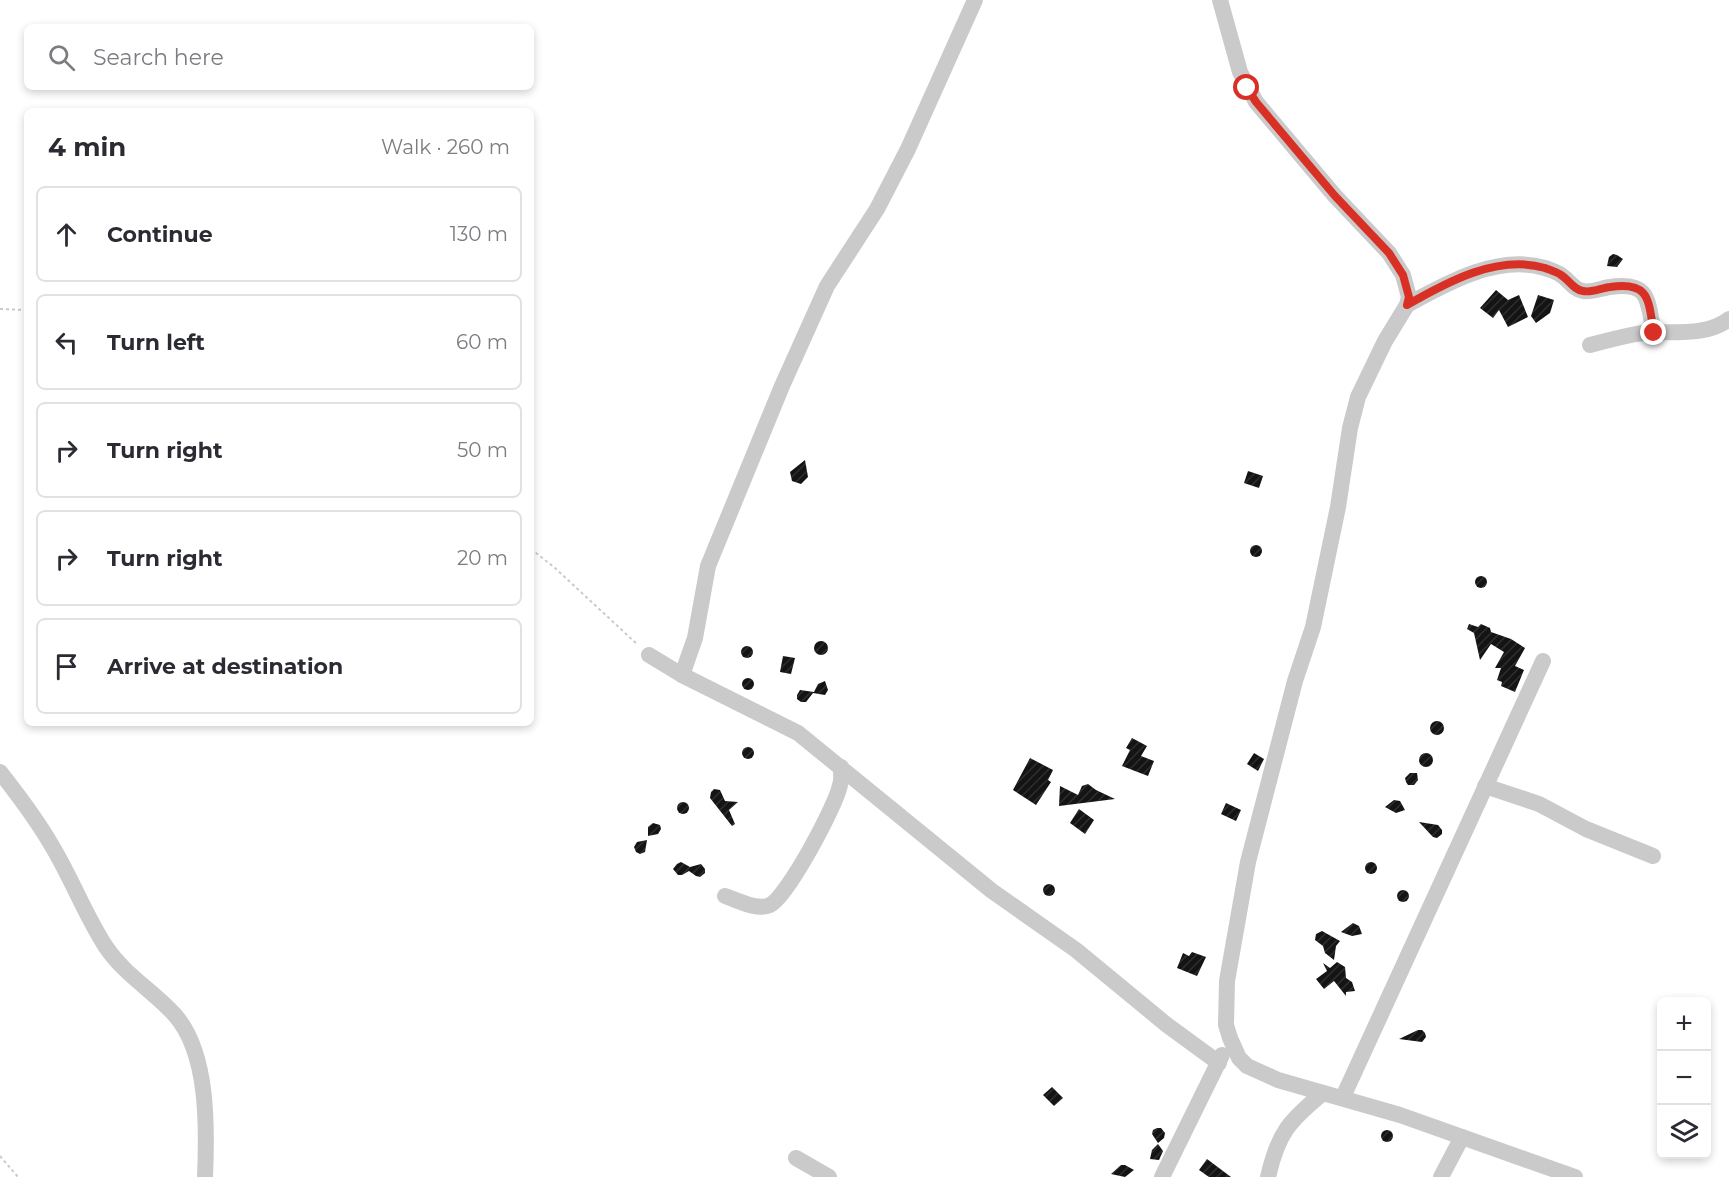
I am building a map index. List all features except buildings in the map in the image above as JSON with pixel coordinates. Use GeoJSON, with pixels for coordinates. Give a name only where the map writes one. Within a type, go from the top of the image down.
{"type":"FeatureCollection","features":[{"type":"Feature","properties":{"kind":"street"},"geometry":{"type":"LineString","coordinates":[[682,675],[694,638],[708,566],[782,386],[827,286],[877,209],[898,169],[975,0]]}},
{"type":"Feature","properties":{"kind":"street"},"geometry":{"type":"LineString","coordinates":[[1220,0],[1240,72],[1256,102],[1335,196],[1389,253],[1403,275],[1409,297],[1407,305],[1384,341],[1358,397],[1350,428],[1338,507],[1313,627],[1295,681],[1248,862],[1227,981],[1226,1025],[1239,1058],[1247,1066],[1278,1080],[1342,1097],[1575,1177]]}},
{"type":"Feature","properties":{"kind":"street"},"geometry":{"type":"LineString","coordinates":[[1407,305],[1457,280],[1492,268],[1510,264],[1531,264],[1560,274],[1580,291],[1586,292],[1611,286],[1636,287],[1644,291],[1654,333]]}},
{"type":"Feature","properties":{"kind":"street"},"geometry":{"type":"LineString","coordinates":[[1590,345],[1638,334],[1698,331],[1717,327],[1729,319]]}},
{"type":"Feature","properties":{"kind":"street"},"geometry":{"type":"LineString","coordinates":[[649,655],[682,675],[798,733],[992,891],[1076,950],[1167,1025],[1219,1063]]}},
{"type":"Feature","properties":{"kind":"street"},"geometry":{"type":"LineString","coordinates":[[1342,1097],[1543,661]]}},
{"type":"Feature","properties":{"kind":"street"},"geometry":{"type":"LineString","coordinates":[[725,896],[760,907],[775,902],[799,868],[831,809],[841,785],[841,767]]}},
{"type":"Feature","properties":{"kind":"street"},"geometry":{"type":"LineString","coordinates":[[0,772],[25,803],[53,848],[107,948],[127,972],[176,1016],[187,1033],[200,1073],[206,1147],[205,1177]]}},
{"type":"Feature","properties":{"kind":"street"},"geometry":{"type":"LineString","coordinates":[[1485,786],[1539,804],[1586,829],[1653,856]]}},
{"type":"Feature","properties":{"kind":"street"},"geometry":{"type":"LineString","coordinates":[[1162,1177],[1230,1038]]}},
{"type":"Feature","properties":{"kind":"street"},"geometry":{"type":"LineString","coordinates":[[1268,1177],[1281,1136],[1293,1118],[1323,1093]]}},
{"type":"Feature","properties":{"kind":"street"},"geometry":{"type":"LineString","coordinates":[[1441,1177],[1462,1137]]}},
{"type":"Feature","properties":{"kind":"street"},"geometry":{"type":"LineString","coordinates":[[796,1158],[829,1177]]}},
{"type":"Feature","properties":{"kind":"path"},"geometry":{"type":"LineString","coordinates":[[0,309],[24,309]]}},
{"type":"Feature","properties":{"kind":"path"},"geometry":{"type":"LineString","coordinates":[[534,551],[649,655]]}},
{"type":"Feature","properties":{"kind":"path"},"geometry":{"type":"LineString","coordinates":[[0,1156],[18,1177]]}},
{"type":"Feature","properties":{"kind":"route"},"geometry":{"type":"LineString","coordinates":[[1247,88],[1256,102],[1335,196],[1389,253],[1403,275],[1409,297],[1407,305],[1457,280],[1492,268],[1510,264],[1531,264],[1560,274],[1580,291],[1586,292],[1611,286],[1636,287],[1644,291],[1654,333]]}}]}
